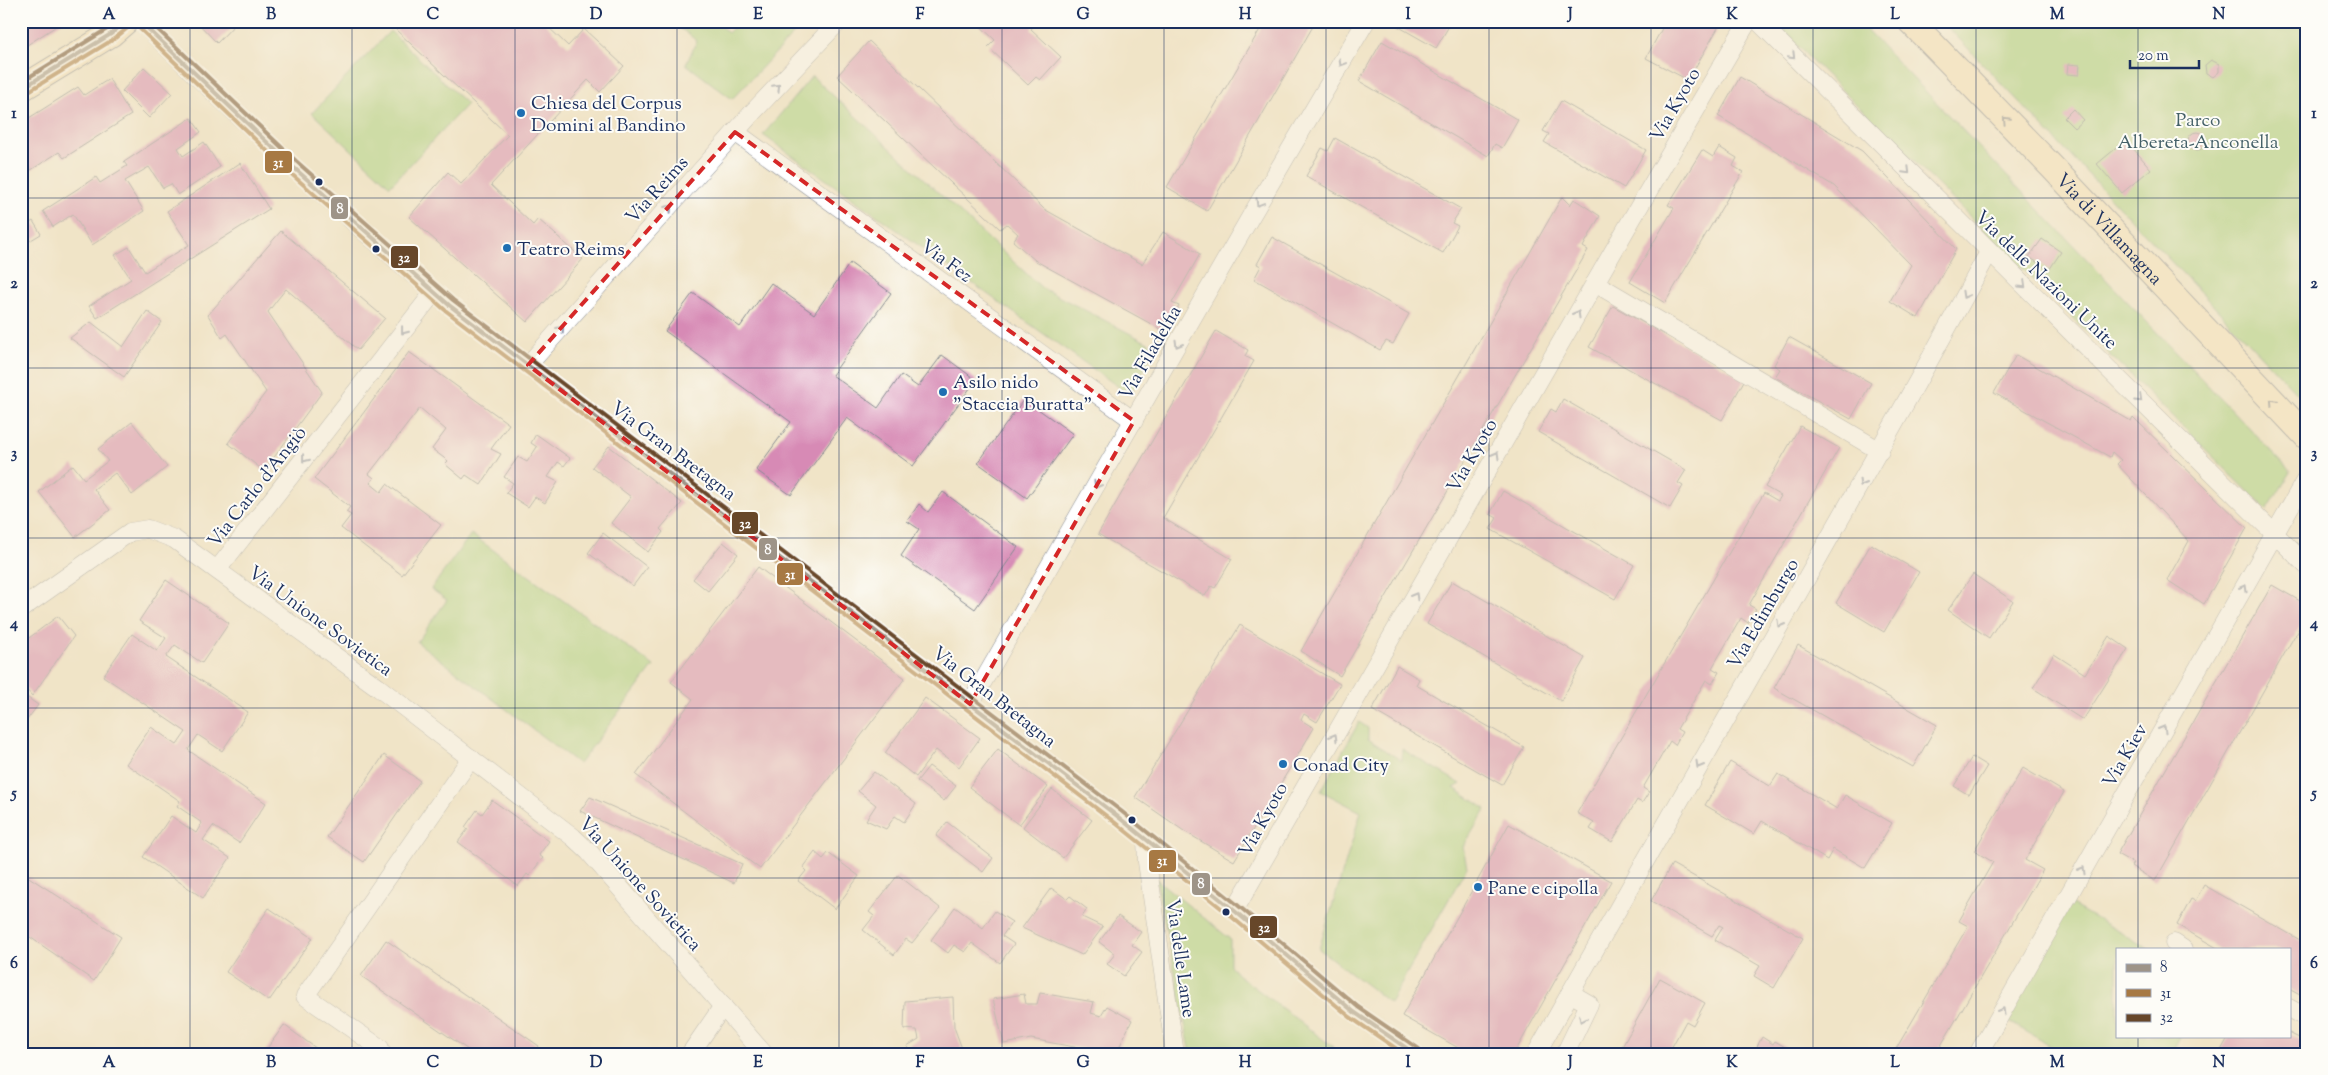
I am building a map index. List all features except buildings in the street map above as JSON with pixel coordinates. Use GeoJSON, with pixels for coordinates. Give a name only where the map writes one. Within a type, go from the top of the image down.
{"type":"FeatureCollection","features":[{"type":"Feature","properties":{"kind":"main road"},"geometry":{"type":"LineString","coordinates":[[21,89],[111,34],[126,21]]}},
{"type":"Feature","properties":{"kind":"main road","name":"Via di Villamagna"},"geometry":{"type":"LineString","coordinates":[[1910,21],[2052,167],[2307,437]]}},
{"type":"Feature","properties":{"kind":"street","name":"Via Gran Bretagna"},"geometry":{"type":"LineString","coordinates":[[140,21],[231,110],[378,246],[434,292],[1146,839],[1354,1012],[1415,1054]]}},
{"type":"Feature","properties":{"kind":"street","name":"Via Reims"},"geometry":{"type":"LineString","coordinates":[[528,365],[734,132],[839,21]]}},
{"type":"Feature","properties":{"kind":"street","name":"Via Filadelfia"},"geometry":{"type":"LineString","coordinates":[[970,704],[1251,216],[1366,21]]}},
{"type":"Feature","properties":{"kind":"street","name":"Via Kyoto"},"geometry":{"type":"LineString","coordinates":[[1234,911],[1748,21]]}},
{"type":"Feature","properties":{"kind":"street","name":"Via delle Nazioni Unite"},"geometry":{"type":"LineString","coordinates":[[1758,21],[1989,252],[2276,533],[2307,566]]}},
{"type":"Feature","properties":{"kind":"street","name":"Via Fez"},"geometry":{"type":"LineString","coordinates":[[734,132],[1134,421]]}},
{"type":"Feature","properties":{"kind":"street","name":"Via Edimburgo"},"geometry":{"type":"LineString","coordinates":[[1536,1054],[1635,876],[1880,451],[1989,252]]}},
{"type":"Feature","properties":{"kind":"street"},"geometry":{"type":"LineString","coordinates":[[1595,283],[1880,451]]}},
{"type":"Feature","properties":{"kind":"street","name":"Via Carlo d'Angiò"},"geometry":{"type":"LineString","coordinates":[[21,609],[120,537],[136,530],[148,530],[166,535],[217,570],[434,292]]}},
{"type":"Feature","properties":{"kind":"street","name":"Via Kiev"},"geometry":{"type":"LineString","coordinates":[[1978,1054],[2307,477]]}},
{"type":"Feature","properties":{"kind":"street","name":"Via Unione Sovietica"},"geometry":{"type":"LineString","coordinates":[[217,570],[557,823],[589,852],[764,1054]]}},
{"type":"Feature","properties":{"kind":"street"},"geometry":{"type":"LineString","coordinates":[[380,1048],[305,996],[471,758]]}},
{"type":"Feature","properties":{"kind":"street","name":"Via delle Lame"},"geometry":{"type":"LineString","coordinates":[[1146,839],[1147,862],[1175,1054]]}},
{"type":"Feature","properties":{"kind":"street"},"geometry":{"type":"LineString","coordinates":[[1565,1054],[1589,1004],[1570,993]]}},
{"type":"Feature","properties":{"kind":"street"},"geometry":{"type":"LineString","coordinates":[[690,1054],[722,1006]]}},
{"type":"Feature","properties":{"kind":"street"},"geometry":{"type":"LineString","coordinates":[[2290,1009],[2307,1018]]}},
{"type":"Feature","properties":{"kind":"highlighted area"},"geometry":{"type":"Polygon","coordinates":[[[735,132],[1134,421],[970,704],[528,365],[735,132]]]}},
{"type":"Feature","properties":{"kind":"green space"},"geometry":{"type":"Polygon","coordinates":[[[671,21],[715,21],[728,33],[739,21],[806,21],[732,99],[686,64],[697,41],[671,21]]]}},
{"type":"Feature","properties":{"kind":"green space"},"geometry":{"type":"Polygon","coordinates":[[[1772,21],[1858,21],[2291,472],[2267,510],[1772,21]]]}},
{"type":"Feature","properties":{"kind":"green space","name":"Parco Albereta-Anconella"},"geometry":{"type":"Polygon","coordinates":[[[1942,21],[2307,21],[2307,404],[1942,21]]]}},
{"type":"Feature","properties":{"kind":"green space"},"geometry":{"type":"Polygon","coordinates":[[[390,31],[467,104],[390,186],[312,113],[390,31]]]}},
{"type":"Feature","properties":{"kind":"green space"},"geometry":{"type":"Polygon","coordinates":[[[812,76],[1042,288],[1156,347],[1130,395],[763,135],[812,76]]]}},
{"type":"Feature","properties":{"kind":"green space"},"geometry":{"type":"Polygon","coordinates":[[[471,534],[654,666],[579,764],[417,642],[447,600],[431,589],[471,534]]]}},
{"type":"Feature","properties":{"kind":"green space"},"geometry":{"type":"Polygon","coordinates":[[[1359,722],[1368,728],[1368,739],[1402,761],[1402,749],[1461,784],[1454,788],[1486,809],[1463,847],[1467,867],[1390,1003],[1319,949],[1361,812],[1321,791],[1359,722]]]}},
{"type":"Feature","properties":{"kind":"green space"},"geometry":{"type":"Polygon","coordinates":[[[1156,879],[1230,939],[1230,965],[1237,974],[1333,1047],[1329,1054],[1191,1054],[1156,879]]]}},
{"type":"Feature","properties":{"kind":"green space"},"geometry":{"type":"Polygon","coordinates":[[[2065,901],[2147,948],[2116,948],[2116,1038],[2180,1038],[2171,1054],[2065,1054],[1999,1016],[2065,901]]]}},
{"type":"Feature","properties":{"kind":"transit line","name":"32"},"geometry":{"type":"LineString","coordinates":[[21,82],[107,29],[116,21]]}},
{"type":"Feature","properties":{"kind":"transit line","name":"8"},"geometry":{"type":"LineString","coordinates":[[21,89],[111,34],[126,21]]}},
{"type":"Feature","properties":{"kind":"transit line","name":"8"},"geometry":{"type":"LineString","coordinates":[[140,21],[292,166],[449,305],[1117,816],[1230,907],[1354,1012],[1415,1054]]}},
{"type":"Feature","properties":{"kind":"transit line","name":"32"},"geometry":{"type":"LineString","coordinates":[[149,21],[296,161],[453,300],[1121,811],[1234,902],[1358,1007],[1419,1049]]}},
{"type":"Feature","properties":{"kind":"transit line","name":"31"},"geometry":{"type":"LineString","coordinates":[[136,25],[288,171],[445,310],[1113,821],[1226,912],[1350,1017],[1404,1054]]}},
{"type":"Feature","properties":{"kind":"transit line","name":"31"},"geometry":{"type":"LineString","coordinates":[[24,94],[114,39],[130,26]]}},
{"type":"Feature","properties":{"kind":"place","name":"Chiesa del Corpus Domini al Bandino"},"geometry":{"type":"Point","coordinates":[521,113]}},
{"type":"Feature","properties":{"kind":"place","name":"Teatro Reims"},"geometry":{"type":"Point","coordinates":[507,248]}},
{"type":"Feature","properties":{"kind":"place","name":"Asilo nido \"Staccia Buratta\""},"geometry":{"type":"Point","coordinates":[943,392]}},
{"type":"Feature","properties":{"kind":"place","name":"Conad City"},"geometry":{"type":"Point","coordinates":[1283,764]}},
{"type":"Feature","properties":{"kind":"place","name":"Pane e cipolla"},"geometry":{"type":"Point","coordinates":[1478,887]}}]}
